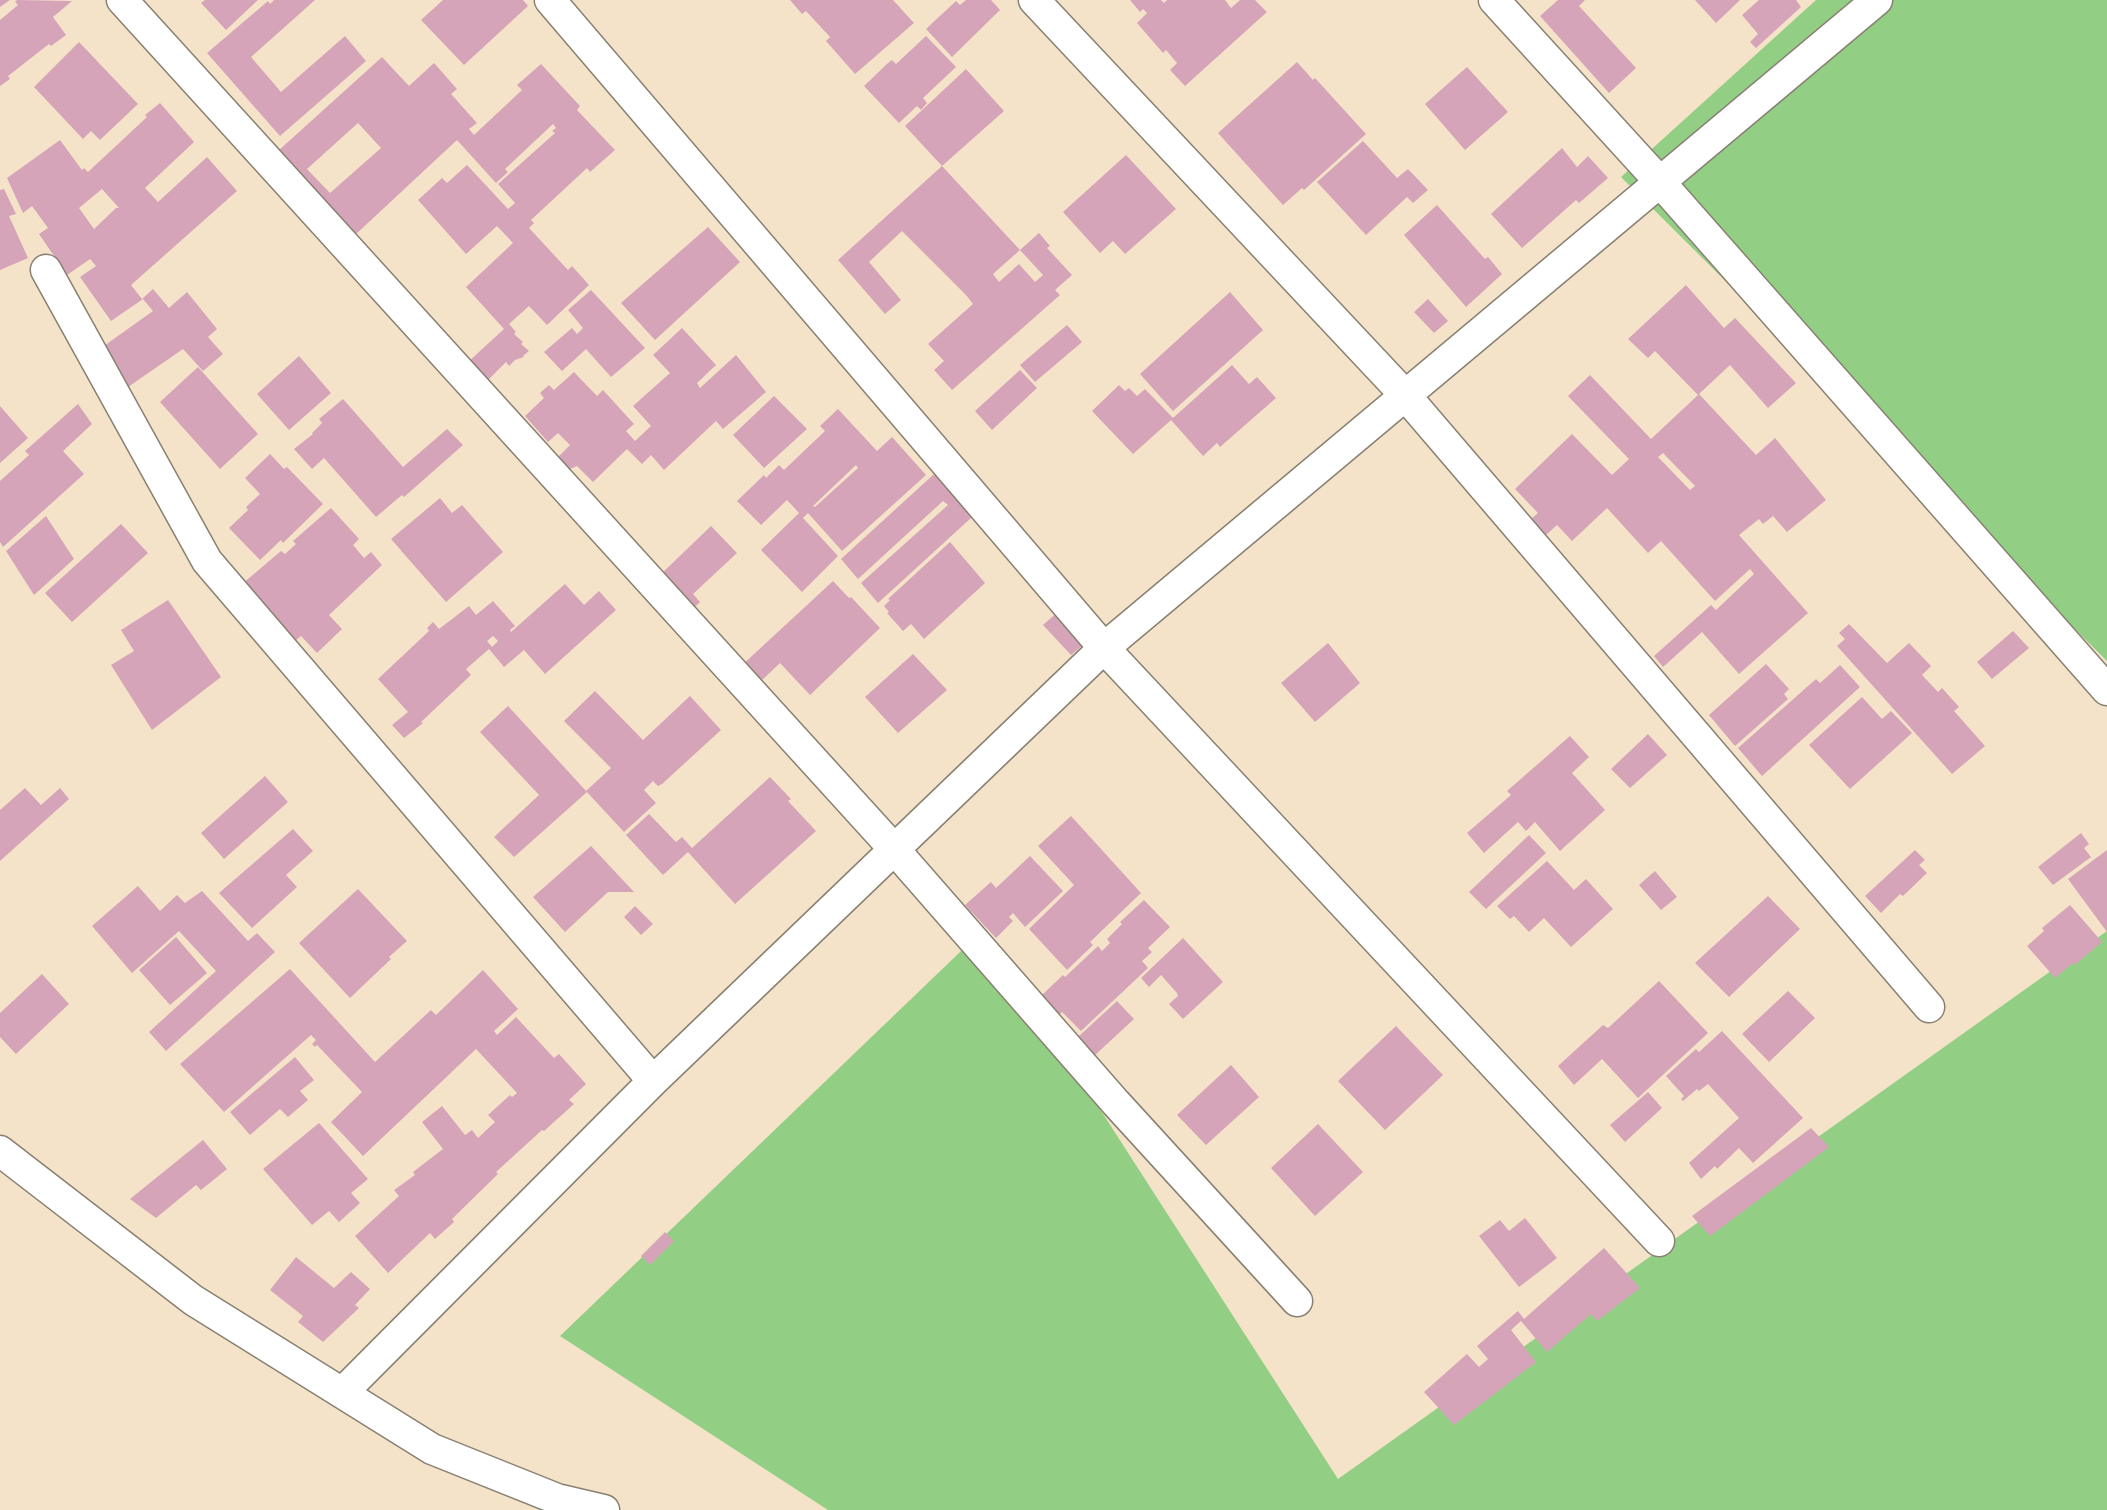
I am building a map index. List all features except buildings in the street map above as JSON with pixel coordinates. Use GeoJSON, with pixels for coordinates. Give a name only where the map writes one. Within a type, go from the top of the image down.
{"type":"FeatureCollection","features":[{"type":"Feature","properties":{"kind":"street"},"geometry":{"type":"LineString","coordinates":[[122,0],[894,849],[1116,1103],[1297,1301]]}},
{"type":"Feature","properties":{"kind":"street"},"geometry":{"type":"LineString","coordinates":[[550,0],[1104,648],[1659,1241]]}},
{"type":"Feature","properties":{"kind":"street"},"geometry":{"type":"LineString","coordinates":[[1034,0],[1405,396],[1929,1007]]}},
{"type":"Feature","properties":{"kind":"street"},"geometry":{"type":"LineString","coordinates":[[1494,0],[1660,182],[2107,690]]}},
{"type":"Feature","properties":{"kind":"street"},"geometry":{"type":"LineString","coordinates":[[342,1393],[653,1081],[1104,648],[1877,0]]}},
{"type":"Feature","properties":{"kind":"street"},"geometry":{"type":"LineString","coordinates":[[46,270],[207,561],[653,1081]]}},
{"type":"Feature","properties":{"kind":"street"},"geometry":{"type":"LineString","coordinates":[[0,1151],[194,1300],[432,1449],[557,1499],[604,1510]]}},
{"type":"Feature","properties":{"kind":"green space"},"geometry":{"type":"Polygon","coordinates":[[[1816,0],[2107,0],[2107,661],[1621,177],[1816,0]]]}},
{"type":"Feature","properties":{"kind":"green space"},"geometry":{"type":"Polygon","coordinates":[[[984,929],[1338,1479],[2107,931],[2107,1510],[828,1510],[560,1336],[984,929]]]}}]}
